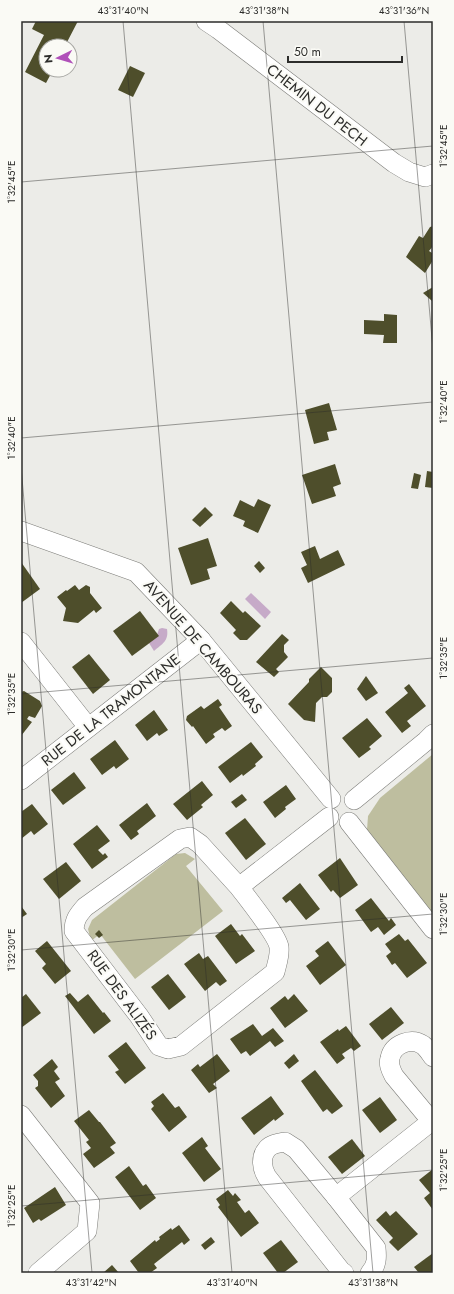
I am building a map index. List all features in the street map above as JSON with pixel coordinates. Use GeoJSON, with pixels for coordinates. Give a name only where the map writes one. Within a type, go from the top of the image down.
{"type":"FeatureCollection","features":[{"type":"Feature","properties":{"kind":"street","name":"CHEMIN DU PECH"},"geometry":{"type":"LineString","coordinates":[[206,21],[394,163],[409,172],[425,178],[433,174]]}},
{"type":"Feature","properties":{"kind":"street","name":"AVENUE DE CAMBOURAS"},"geometry":{"type":"LineString","coordinates":[[21,531],[136,572],[201,640],[330,808]]}},
{"type":"Feature","properties":{"kind":"street","name":"RUE DE LA TRAMONTANE"},"geometry":{"type":"LineString","coordinates":[[21,780],[201,640]]}},
{"type":"Feature","properties":{"kind":"street"},"geometry":{"type":"LineString","coordinates":[[21,642],[88,727]]}},
{"type":"Feature","properties":{"kind":"street"},"geometry":{"type":"LineString","coordinates":[[354,800],[433,734]]}},
{"type":"Feature","properties":{"kind":"street"},"geometry":{"type":"LineString","coordinates":[[239,887],[330,808],[339,794],[349,796],[354,800],[357,808],[354,818],[349,822],[342,824],[337,823],[330,808]]}},
{"type":"Feature","properties":{"kind":"street"},"geometry":{"type":"LineString","coordinates":[[349,822],[433,929]]}},
{"type":"Feature","properties":{"kind":"street","name":"RUE DES ALIZÉS"},"geometry":{"type":"LineString","coordinates":[[190,837],[200,844],[239,887],[271,932],[278,945],[280,956],[275,972],[181,1046],[168,1049],[159,1046],[139,1016],[74,930],[74,922],[85,907],[180,839],[190,837]]}},
{"type":"Feature","properties":{"kind":"street"},"geometry":{"type":"LineString","coordinates":[[336,1197],[432,1121],[394,1076],[390,1067],[390,1057],[395,1048],[401,1044],[415,1041],[423,1045],[433,1057]]}},
{"type":"Feature","properties":{"kind":"street"},"geometry":{"type":"LineString","coordinates":[[21,1115],[90,1204],[87,1231],[38,1273]]}},
{"type":"Feature","properties":{"kind":"street"},"geometry":{"type":"LineString","coordinates":[[344,1273],[267,1178],[262,1161],[267,1149],[276,1144],[285,1142],[296,1149],[336,1197],[376,1248],[377,1258],[374,1269],[370,1273]]}},
{"type":"Feature","properties":{"kind":"green space"},"geometry":{"type":"Polygon","coordinates":[[[433,754],[433,914],[367,830],[368,816],[380,798],[433,754]]]}},
{"type":"Feature","properties":{"kind":"green space"},"geometry":{"type":"Polygon","coordinates":[[[185,853],[195,859],[186,866],[223,911],[135,979],[100,934],[91,941],[88,929],[92,920],[176,854],[185,853]]]}},
{"type":"Feature","properties":{"kind":"shaded area"},"geometry":{"type":"Polygon","coordinates":[[[251,593],[271,612],[265,619],[245,599],[251,593]]]}},
{"type":"Feature","properties":{"kind":"shaded area"},"geometry":{"type":"Polygon","coordinates":[[[159,629],[167,629],[167,637],[164,642],[154,651],[149,643],[157,635],[159,629]]]}},
{"type":"Feature","properties":{"kind":"building"},"geometry":{"type":"Polygon","coordinates":[[[36,21],[78,21],[69,38],[42,38],[44,35],[32,29],[36,21]]]}},
{"type":"Feature","properties":{"kind":"building"},"geometry":{"type":"Polygon","coordinates":[[[38,47],[38,78],[49,78],[46,83],[25,72],[38,47]]]}},
{"type":"Feature","properties":{"kind":"building"},"geometry":{"type":"Polygon","coordinates":[[[130,66],[145,73],[133,97],[118,90],[130,66]]]}},
{"type":"Feature","properties":{"kind":"building"},"geometry":{"type":"Polygon","coordinates":[[[433,226],[433,246],[429,251],[432,253],[433,260],[425,273],[406,257],[419,236],[423,238],[430,227],[433,226]]]}},
{"type":"Feature","properties":{"kind":"building"},"geometry":{"type":"Polygon","coordinates":[[[433,287],[433,301],[432,301],[423,293],[433,287]]]}},
{"type":"Feature","properties":{"kind":"building"},"geometry":{"type":"Polygon","coordinates":[[[384,314],[397,315],[397,343],[383,343],[384,335],[364,334],[364,320],[384,321],[384,314]]]}},
{"type":"Feature","properties":{"kind":"building"},"geometry":{"type":"Polygon","coordinates":[[[329,403],[337,430],[327,432],[329,440],[314,444],[305,410],[329,403]]]}},
{"type":"Feature","properties":{"kind":"building"},"geometry":{"type":"Polygon","coordinates":[[[335,464],[341,484],[333,487],[336,496],[312,504],[302,475],[335,464]]]}},
{"type":"Feature","properties":{"kind":"building"},"geometry":{"type":"Polygon","coordinates":[[[427,471],[433,472],[433,488],[425,487],[427,471]]]}},
{"type":"Feature","properties":{"kind":"building"},"geometry":{"type":"Polygon","coordinates":[[[414,473],[421,475],[418,489],[411,488],[414,473]]]}},
{"type":"Feature","properties":{"kind":"building"},"geometry":{"type":"Polygon","coordinates":[[[258,499],[271,505],[258,533],[243,526],[245,521],[233,516],[240,500],[254,507],[258,499]]]}},
{"type":"Feature","properties":{"kind":"building"},"geometry":{"type":"Polygon","coordinates":[[[205,507],[213,515],[200,527],[192,520],[205,507]]]}},
{"type":"Feature","properties":{"kind":"building"},"geometry":{"type":"Polygon","coordinates":[[[208,538],[217,566],[207,569],[210,579],[191,585],[178,548],[208,538]]]}},
{"type":"Feature","properties":{"kind":"building"},"geometry":{"type":"Polygon","coordinates":[[[315,546],[320,559],[338,550],[345,565],[308,583],[301,568],[307,565],[301,552],[315,546]]]}},
{"type":"Feature","properties":{"kind":"building"},"geometry":{"type":"Polygon","coordinates":[[[259,561],[265,568],[260,573],[254,566],[259,561]]]}},
{"type":"Feature","properties":{"kind":"building"},"geometry":{"type":"Polygon","coordinates":[[[21,562],[40,589],[21,603],[21,562]]]}},
{"type":"Feature","properties":{"kind":"building"},"geometry":{"type":"Polygon","coordinates":[[[75,585],[79,590],[86,585],[90,587],[90,593],[102,608],[96,613],[94,610],[78,623],[63,621],[66,608],[57,597],[75,585]]]}},
{"type":"Feature","properties":{"kind":"building"},"geometry":{"type":"Polygon","coordinates":[[[231,601],[243,613],[245,611],[261,626],[247,640],[240,640],[233,633],[236,630],[220,613],[231,601]]]}},
{"type":"Feature","properties":{"kind":"building"},"geometry":{"type":"Polygon","coordinates":[[[140,611],[159,636],[132,656],[113,631],[140,611]]]}},
{"type":"Feature","properties":{"kind":"building"},"geometry":{"type":"Polygon","coordinates":[[[282,634],[289,640],[284,645],[284,652],[288,657],[276,669],[279,672],[274,677],[256,662],[282,634]]]}},
{"type":"Feature","properties":{"kind":"building"},"geometry":{"type":"Polygon","coordinates":[[[89,654],[110,680],[93,694],[72,667],[89,654]]]}},
{"type":"Feature","properties":{"kind":"building"},"geometry":{"type":"Polygon","coordinates":[[[321,667],[332,678],[332,692],[327,697],[322,697],[316,703],[315,722],[304,720],[288,704],[321,667]]]}},
{"type":"Feature","properties":{"kind":"building"},"geometry":{"type":"Polygon","coordinates":[[[366,676],[378,693],[366,701],[357,689],[366,676]]]}},
{"type":"Feature","properties":{"kind":"building"},"geometry":{"type":"Polygon","coordinates":[[[409,684],[426,706],[407,721],[411,726],[402,733],[385,712],[408,693],[404,688],[409,684]]]}},
{"type":"Feature","properties":{"kind":"building"},"geometry":{"type":"Polygon","coordinates":[[[24,691],[40,701],[42,706],[35,718],[29,716],[27,719],[32,722],[21,736],[21,692],[24,691]]]}},
{"type":"Feature","properties":{"kind":"building"},"geometry":{"type":"Polygon","coordinates":[[[218,699],[222,705],[219,707],[232,726],[225,731],[222,728],[213,734],[215,737],[206,744],[193,726],[192,727],[186,720],[187,716],[201,706],[204,709],[218,699]]]}},
{"type":"Feature","properties":{"kind":"building"},"geometry":{"type":"Polygon","coordinates":[[[154,710],[168,730],[159,736],[157,733],[147,741],[135,725],[154,710]]]}},
{"type":"Feature","properties":{"kind":"building"},"geometry":{"type":"Polygon","coordinates":[[[367,718],[382,736],[369,747],[371,749],[359,758],[342,738],[367,718]]]}},
{"type":"Feature","properties":{"kind":"building"},"geometry":{"type":"Polygon","coordinates":[[[115,740],[129,759],[116,769],[114,766],[102,775],[90,759],[115,740]]]}},
{"type":"Feature","properties":{"kind":"building"},"geometry":{"type":"Polygon","coordinates":[[[251,742],[263,757],[255,764],[256,766],[243,776],[242,774],[230,783],[218,767],[251,742]]]}},
{"type":"Feature","properties":{"kind":"building"},"geometry":{"type":"Polygon","coordinates":[[[74,772],[86,788],[63,805],[51,790],[74,772]]]}},
{"type":"Feature","properties":{"kind":"building"},"geometry":{"type":"Polygon","coordinates":[[[202,781],[213,795],[201,805],[203,807],[187,820],[173,804],[202,781]]]}},
{"type":"Feature","properties":{"kind":"building"},"geometry":{"type":"Polygon","coordinates":[[[286,785],[296,799],[285,807],[286,809],[275,818],[263,802],[286,785]]]}},
{"type":"Feature","properties":{"kind":"building"},"geometry":{"type":"Polygon","coordinates":[[[242,794],[247,800],[236,808],[231,802],[242,794]]]}},
{"type":"Feature","properties":{"kind":"building"},"geometry":{"type":"Polygon","coordinates":[[[147,803],[156,816],[137,831],[139,834],[131,840],[119,825],[147,803]]]}},
{"type":"Feature","properties":{"kind":"building"},"geometry":{"type":"Polygon","coordinates":[[[32,804],[48,824],[34,835],[31,831],[21,839],[21,812],[32,804]]]}},
{"type":"Feature","properties":{"kind":"building"},"geometry":{"type":"Polygon","coordinates":[[[245,818],[266,844],[246,860],[225,833],[245,818]]]}},
{"type":"Feature","properties":{"kind":"building"},"geometry":{"type":"Polygon","coordinates":[[[97,825],[110,841],[98,850],[103,855],[105,853],[108,857],[92,869],[73,844],[97,825]]]}},
{"type":"Feature","properties":{"kind":"building"},"geometry":{"type":"Polygon","coordinates":[[[340,858],[358,885],[340,898],[333,890],[331,892],[318,875],[340,858]]]}},
{"type":"Feature","properties":{"kind":"building"},"geometry":{"type":"Polygon","coordinates":[[[66,862],[81,881],[59,899],[43,879],[66,862]]]}},
{"type":"Feature","properties":{"kind":"building"},"geometry":{"type":"Polygon","coordinates":[[[300,883],[320,909],[306,920],[290,900],[286,903],[282,898],[300,883]]]}},
{"type":"Feature","properties":{"kind":"building"},"geometry":{"type":"Polygon","coordinates":[[[371,898],[389,921],[391,918],[396,925],[384,935],[378,927],[371,932],[355,910],[371,898]]]}},
{"type":"Feature","properties":{"kind":"building"},"geometry":{"type":"Polygon","coordinates":[[[21,906],[27,914],[21,918],[21,906]]]}},
{"type":"Feature","properties":{"kind":"building"},"geometry":{"type":"Polygon","coordinates":[[[231,924],[240,936],[242,934],[255,951],[236,964],[215,936],[231,924]]]}},
{"type":"Feature","properties":{"kind":"building"},"geometry":{"type":"Polygon","coordinates":[[[99,930],[103,935],[99,938],[95,934],[99,930]]]}},
{"type":"Feature","properties":{"kind":"building"},"geometry":{"type":"Polygon","coordinates":[[[399,934],[405,941],[408,939],[427,963],[407,978],[395,963],[392,965],[386,956],[391,952],[385,944],[399,934]]]}},
{"type":"Feature","properties":{"kind":"building"},"geometry":{"type":"Polygon","coordinates":[[[47,941],[71,971],[55,984],[42,968],[46,964],[35,951],[47,941]]]}},
{"type":"Feature","properties":{"kind":"building"},"geometry":{"type":"Polygon","coordinates":[[[328,941],[346,965],[320,985],[306,966],[319,956],[315,951],[328,941]]]}},
{"type":"Feature","properties":{"kind":"building"},"geometry":{"type":"Polygon","coordinates":[[[199,953],[203,959],[208,956],[227,981],[220,986],[216,982],[205,991],[184,964],[199,953]]]}},
{"type":"Feature","properties":{"kind":"building"},"geometry":{"type":"Polygon","coordinates":[[[168,974],[186,997],[169,1010],[151,987],[168,974]]]}},
{"type":"Feature","properties":{"kind":"building"},"geometry":{"type":"Polygon","coordinates":[[[70,993],[78,1002],[88,994],[111,1021],[94,1034],[65,996],[70,993]]]}},
{"type":"Feature","properties":{"kind":"building"},"geometry":{"type":"Polygon","coordinates":[[[26,994],[41,1013],[21,1028],[21,998],[26,994]]]}},
{"type":"Feature","properties":{"kind":"building"},"geometry":{"type":"Polygon","coordinates":[[[294,994],[308,1011],[285,1028],[270,1008],[285,996],[288,1000],[294,994]]]}},
{"type":"Feature","properties":{"kind":"building"},"geometry":{"type":"Polygon","coordinates":[[[391,1007],[404,1023],[382,1040],[369,1024],[391,1007]]]}},
{"type":"Feature","properties":{"kind":"building"},"geometry":{"type":"Polygon","coordinates":[[[253,1024],[262,1036],[273,1028],[284,1041],[275,1047],[270,1041],[250,1056],[246,1051],[241,1054],[230,1039],[253,1024]]]}},
{"type":"Feature","properties":{"kind":"building"},"geometry":{"type":"Polygon","coordinates":[[[346,1026],[361,1046],[354,1051],[351,1048],[342,1054],[345,1058],[337,1064],[320,1042],[338,1029],[339,1031],[346,1026]]]}},
{"type":"Feature","properties":{"kind":"building"},"geometry":{"type":"Polygon","coordinates":[[[126,1042],[146,1068],[125,1084],[115,1072],[119,1070],[108,1056],[126,1042]]]}},
{"type":"Feature","properties":{"kind":"building"},"geometry":{"type":"Polygon","coordinates":[[[217,1054],[230,1071],[213,1084],[217,1088],[209,1093],[191,1070],[198,1064],[200,1067],[217,1054]]]}},
{"type":"Feature","properties":{"kind":"building"},"geometry":{"type":"Polygon","coordinates":[[[294,1054],[299,1061],[289,1069],[284,1063],[294,1054]]]}},
{"type":"Feature","properties":{"kind":"building"},"geometry":{"type":"Polygon","coordinates":[[[52,1059],[58,1067],[54,1071],[60,1079],[55,1082],[65,1096],[51,1108],[35,1088],[38,1086],[38,1081],[33,1075],[52,1059]]]}},
{"type":"Feature","properties":{"kind":"building"},"geometry":{"type":"Polygon","coordinates":[[[315,1070],[343,1106],[332,1114],[327,1109],[323,1112],[301,1081],[315,1070]]]}},
{"type":"Feature","properties":{"kind":"building"},"geometry":{"type":"Polygon","coordinates":[[[163,1093],[175,1108],[179,1106],[187,1117],[169,1132],[151,1109],[154,1106],[151,1102],[163,1093]]]}},
{"type":"Feature","properties":{"kind":"building"},"geometry":{"type":"Polygon","coordinates":[[[271,1096],[284,1114],[275,1121],[274,1119],[254,1135],[241,1118],[271,1096]]]}},
{"type":"Feature","properties":{"kind":"building"},"geometry":{"type":"Polygon","coordinates":[[[380,1097],[397,1120],[380,1133],[362,1110],[380,1097]]]}},
{"type":"Feature","properties":{"kind":"building"},"geometry":{"type":"Polygon","coordinates":[[[89,1110],[116,1143],[110,1147],[115,1153],[94,1168],[83,1154],[91,1148],[86,1142],[89,1140],[74,1121],[89,1110]]]}},
{"type":"Feature","properties":{"kind":"building"},"geometry":{"type":"Polygon","coordinates":[[[202,1137],[208,1146],[205,1148],[221,1169],[204,1182],[182,1153],[202,1137]]]}},
{"type":"Feature","properties":{"kind":"building"},"geometry":{"type":"Polygon","coordinates":[[[352,1139],[365,1156],[342,1174],[328,1157],[352,1139]]]}},
{"type":"Feature","properties":{"kind":"building"},"geometry":{"type":"Polygon","coordinates":[[[129,1166],[143,1186],[146,1184],[156,1198],[140,1210],[115,1177],[129,1166]]]}},
{"type":"Feature","properties":{"kind":"building"},"geometry":{"type":"Polygon","coordinates":[[[433,1169],[433,1210],[424,1198],[430,1193],[419,1180],[433,1169]]]}},
{"type":"Feature","properties":{"kind":"building"},"geometry":{"type":"Polygon","coordinates":[[[55,1187],[66,1205],[41,1221],[39,1219],[33,1223],[24,1208],[55,1187]]]}},
{"type":"Feature","properties":{"kind":"building"},"geometry":{"type":"Polygon","coordinates":[[[228,1190],[233,1196],[235,1193],[241,1200],[237,1202],[245,1213],[249,1210],[259,1223],[241,1237],[218,1207],[220,1205],[216,1199],[228,1190]]]}},
{"type":"Feature","properties":{"kind":"building"},"geometry":{"type":"Polygon","coordinates":[[[386,1211],[390,1216],[396,1211],[418,1234],[398,1251],[389,1242],[393,1238],[376,1220],[386,1211]]]}},
{"type":"Feature","properties":{"kind":"building"},"geometry":{"type":"Polygon","coordinates":[[[179,1225],[190,1240],[184,1245],[182,1242],[154,1264],[157,1268],[150,1273],[139,1273],[130,1261],[155,1240],[156,1242],[160,1239],[159,1237],[171,1228],[172,1230],[179,1225]]]}},
{"type":"Feature","properties":{"kind":"building"},"geometry":{"type":"Polygon","coordinates":[[[211,1237],[215,1242],[205,1250],[201,1245],[211,1237]]]}},
{"type":"Feature","properties":{"kind":"building"},"geometry":{"type":"Polygon","coordinates":[[[281,1240],[298,1262],[283,1273],[278,1273],[263,1253],[281,1240]]]}},
{"type":"Feature","properties":{"kind":"building"},"geometry":{"type":"Polygon","coordinates":[[[433,1253],[433,1273],[419,1273],[414,1267],[433,1253]]]}},
{"type":"Feature","properties":{"kind":"building"},"geometry":{"type":"Polygon","coordinates":[[[112,1265],[119,1273],[103,1273],[112,1265]]]}}]}
